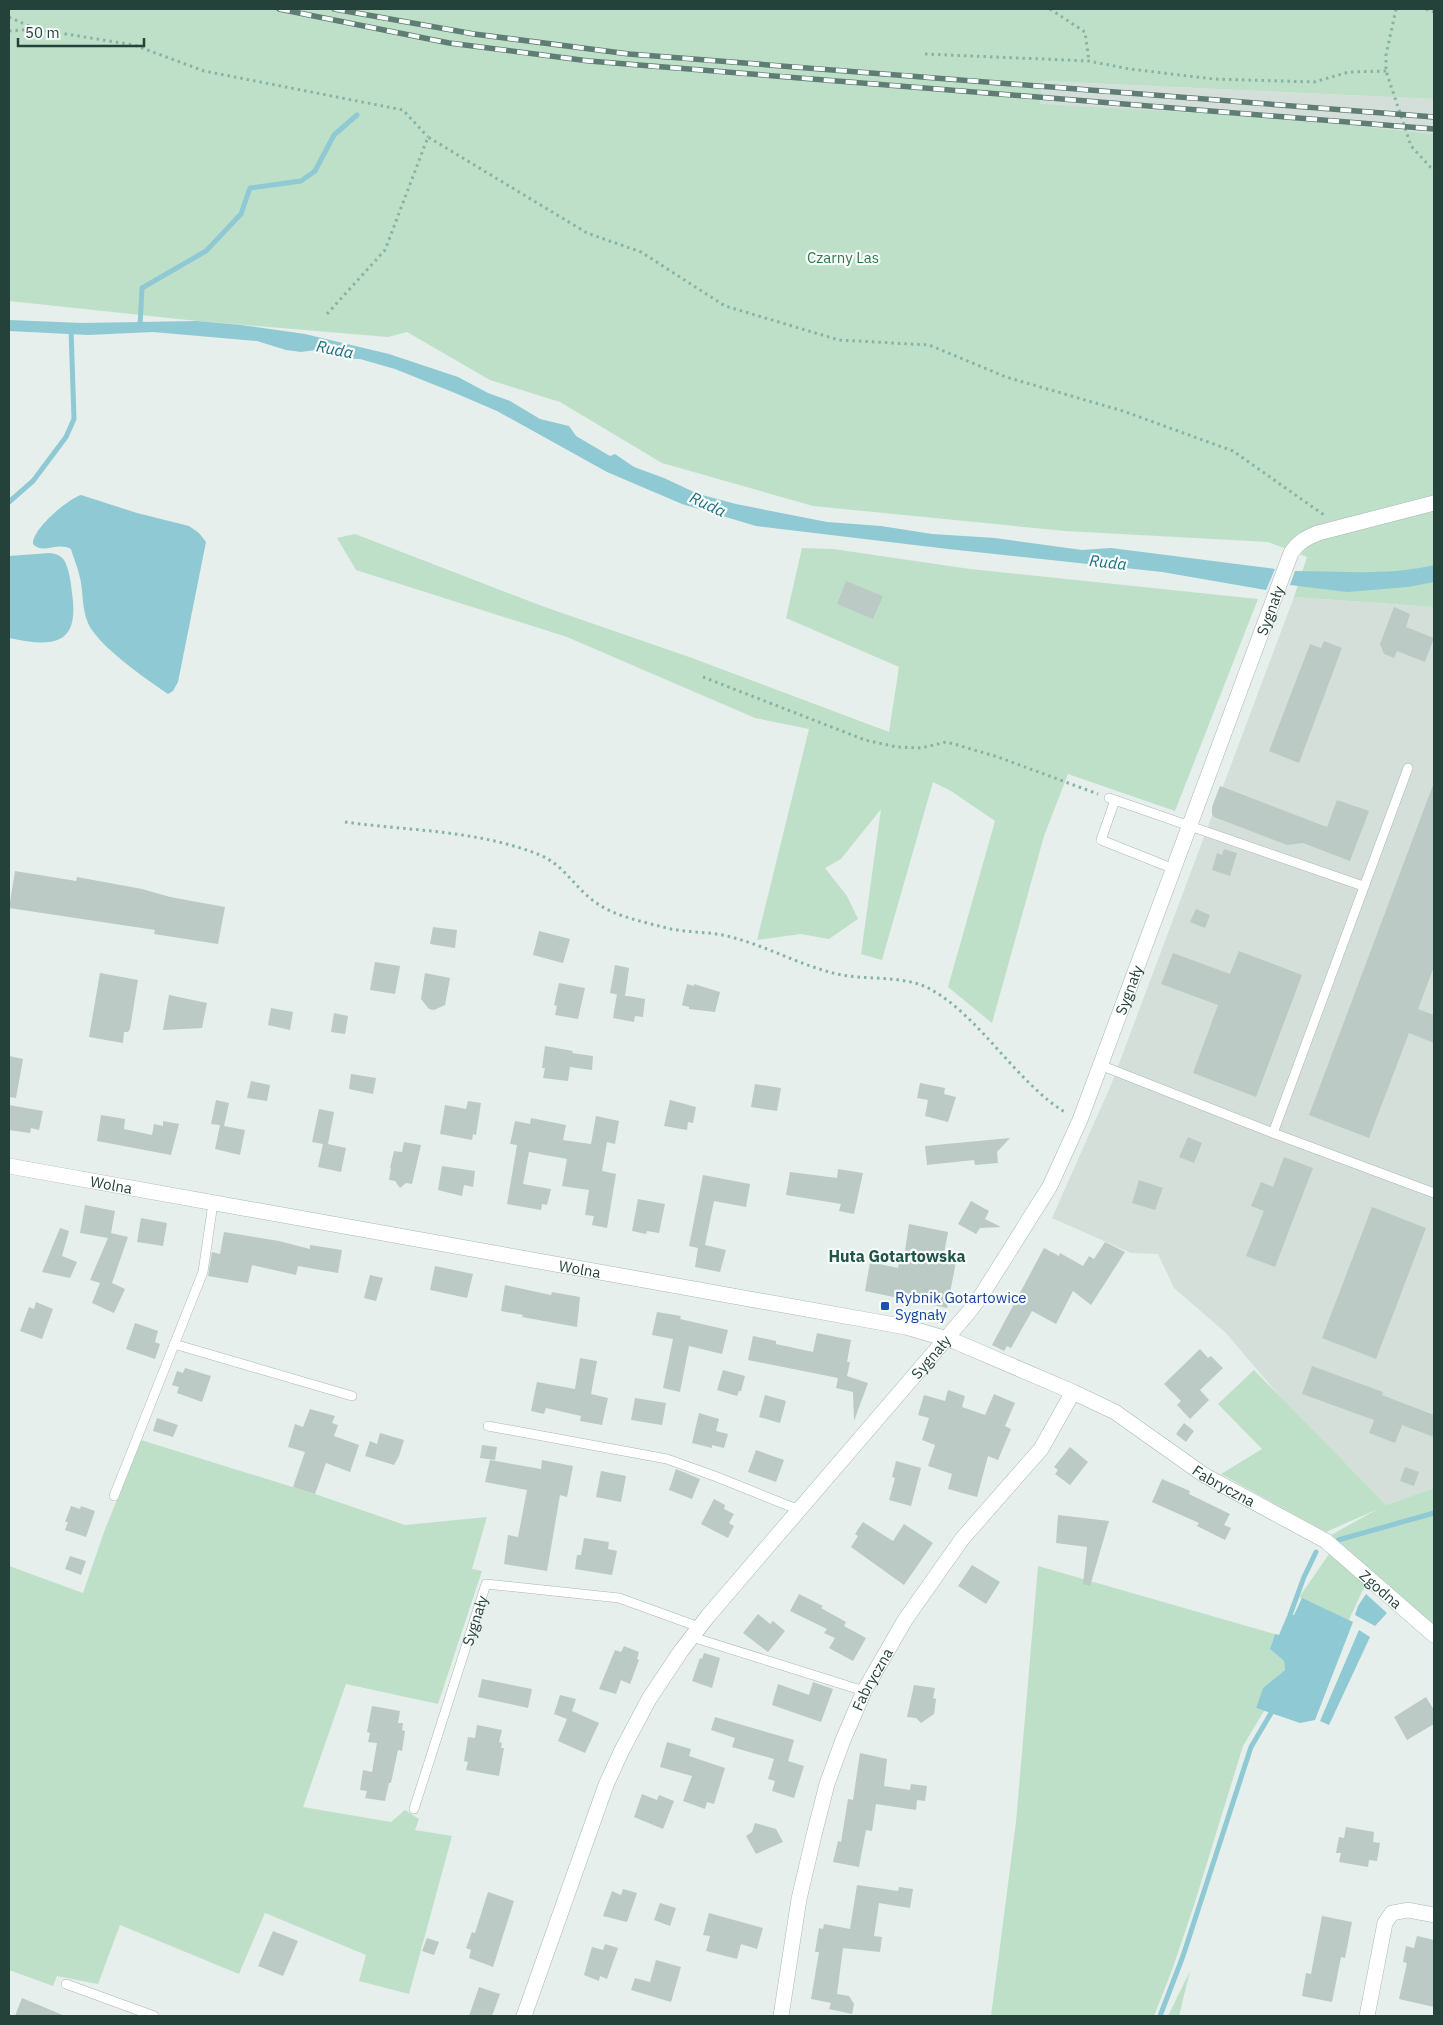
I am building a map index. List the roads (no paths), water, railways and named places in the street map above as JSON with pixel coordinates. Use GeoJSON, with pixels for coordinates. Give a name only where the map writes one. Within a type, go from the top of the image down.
{"type":"FeatureCollection","features":[{"type":"Feature","properties":{"kind":"street","name":"Sygnały"},"geometry":{"type":"LineString","coordinates":[[524,2016],[578,1861],[614,1766],[649,1699],[695,1632],[981,1296],[1050,1186],[1080,1120],[1291,553],[1306,538],[1434,503]]}},
{"type":"Feature","properties":{"kind":"street","name":"Wolna"},"geometry":{"type":"LineString","coordinates":[[9,1166],[911,1328],[946,1338]]}},
{"type":"Feature","properties":{"kind":"street","name":"Fabryczna"},"geometry":{"type":"LineString","coordinates":[[946,1338],[1115,1412],[1204,1475],[1326,1541]]}},
{"type":"Feature","properties":{"kind":"street","name":"Fabryczna"},"geometry":{"type":"LineString","coordinates":[[781,2016],[799,1899],[827,1784],[864,1691],[905,1620],[962,1539],[1041,1449],[1073,1392]]}},
{"type":"Feature","properties":{"kind":"street","name":"Zgodna"},"geometry":{"type":"LineString","coordinates":[[1326,1541],[1434,1635]]}},
{"type":"Feature","properties":{"kind":"street"},"geometry":{"type":"LineString","coordinates":[[1367,2016],[1385,1923],[1392,1913],[1408,1910],[1434,1915]]}},
{"type":"Feature","properties":{"kind":"lane"},"geometry":{"type":"LineString","coordinates":[[1273,1133],[1408,768]]}},
{"type":"Feature","properties":{"kind":"lane"},"geometry":{"type":"LineString","coordinates":[[1174,869],[1101,840],[1112,799],[1363,886]]}},
{"type":"Feature","properties":{"kind":"lane"},"geometry":{"type":"LineString","coordinates":[[1100,1065],[1273,1133],[1434,1193]]}},
{"type":"Feature","properties":{"kind":"lane"},"geometry":{"type":"LineString","coordinates":[[114,1496],[203,1272],[213,1203]]}},
{"type":"Feature","properties":{"kind":"lane"},"geometry":{"type":"LineString","coordinates":[[174,1344],[352,1396]]}},
{"type":"Feature","properties":{"kind":"lane"},"geometry":{"type":"LineString","coordinates":[[488,1426],[667,1459],[800,1510]]}},
{"type":"Feature","properties":{"kind":"lane","name":"Sygnały"},"geometry":{"type":"LineString","coordinates":[[414,1809],[486,1584],[619,1598],[695,1632]]}},
{"type":"Feature","properties":{"kind":"lane"},"geometry":{"type":"LineString","coordinates":[[695,1632],[864,1691]]}},
{"type":"Feature","properties":{"kind":"lane"},"geometry":{"type":"LineString","coordinates":[[66,1984],[154,2016]]}},
{"type":"Feature","properties":{"kind":"water","name":"Ruda"},"geometry":{"type":"Polygon","coordinates":[[[9,320],[82,323],[197,321],[305,334],[389,354],[458,377],[488,393],[510,401],[540,419],[569,426],[576,436],[610,456],[615,454],[634,467],[664,478],[698,494],[736,504],[827,522],[881,526],[932,534],[995,538],[1082,550],[1111,548],[1275,569],[1266,590],[1162,572],[756,526],[682,504],[607,472],[497,411],[395,369],[360,359],[337,358],[316,350],[301,352],[286,350],[257,341],[153,332],[88,335],[9,331],[9,320]]]}},
{"type":"Feature","properties":{"kind":"water"},"geometry":{"type":"Polygon","coordinates":[[[81,495],[137,513],[189,526],[199,533],[206,542],[178,682],[173,691],[168,694],[112,652],[93,632],[86,617],[81,580],[71,549],[61,546],[41,548],[33,544],[34,538],[44,523],[60,508],[81,495]]]}},
{"type":"Feature","properties":{"kind":"water"},"geometry":{"type":"Polygon","coordinates":[[[50,553],[61,557],[67,567],[72,593],[72,624],[67,633],[60,639],[50,642],[24,641],[9,638],[9,556],[50,553]]]}},
{"type":"Feature","properties":{"kind":"water"},"geometry":{"type":"Polygon","coordinates":[[[1434,565],[1434,582],[1408,587],[1347,592],[1290,585],[1295,571],[1382,572],[1434,565]]]}},
{"type":"Feature","properties":{"kind":"water"},"geometry":{"type":"Polygon","coordinates":[[[1366,1594],[1387,1613],[1375,1626],[1355,1615],[1358,1606],[1366,1594]]]}},
{"type":"Feature","properties":{"kind":"water"},"geometry":{"type":"Polygon","coordinates":[[[1302,1598],[1353,1622],[1315,1720],[1300,1723],[1256,1708],[1263,1688],[1285,1670],[1284,1661],[1270,1649],[1275,1634],[1279,1635],[1287,1616],[1294,1615],[1302,1598]]]}},
{"type":"Feature","properties":{"kind":"water"},"geometry":{"type":"Polygon","coordinates":[[[1359,1630],[1370,1637],[1329,1725],[1320,1721],[1359,1630]]]}},
{"type":"Feature","properties":{"kind":"waterway"},"geometry":{"type":"LineString","coordinates":[[140,326],[142,288],[206,251],[241,214],[250,188],[301,181],[315,171],[334,135],[357,115]]}},
{"type":"Feature","properties":{"kind":"waterway"},"geometry":{"type":"LineString","coordinates":[[9,502],[33,481],[66,437],[74,419],[71,329]]}},
{"type":"Feature","properties":{"kind":"waterway"},"geometry":{"type":"LineString","coordinates":[[1338,1540],[1434,1513]]}},
{"type":"Feature","properties":{"kind":"waterway"},"geometry":{"type":"LineString","coordinates":[[1290,1622],[1290,1615],[1304,1577],[1316,1552]]}},
{"type":"Feature","properties":{"kind":"waterway"},"geometry":{"type":"LineString","coordinates":[[1160,2016],[1183,1956],[1251,1747],[1274,1708]]}},
{"type":"Feature","properties":{"kind":"railway"},"geometry":{"type":"LineString","coordinates":[[279,9],[449,43],[589,61],[1434,129]]}},
{"type":"Feature","properties":{"kind":"railway"},"geometry":{"type":"LineString","coordinates":[[334,9],[474,34],[629,54],[1434,117]]}},
{"type":"Feature","properties":{"kind":"place","name":"Rybnik Gotartowice Sygnały"},"geometry":{"type":"Point","coordinates":[885,1306]}},
{"type":"Feature","properties":{"kind":"district","name":"Huta Gotartowska"},"geometry":{"type":"Point","coordinates":[897,1256]}},
{"type":"Feature","properties":{"kind":"park label","name":"Czarny Las"},"geometry":{"type":"Point","coordinates":[843,257]}}]}
